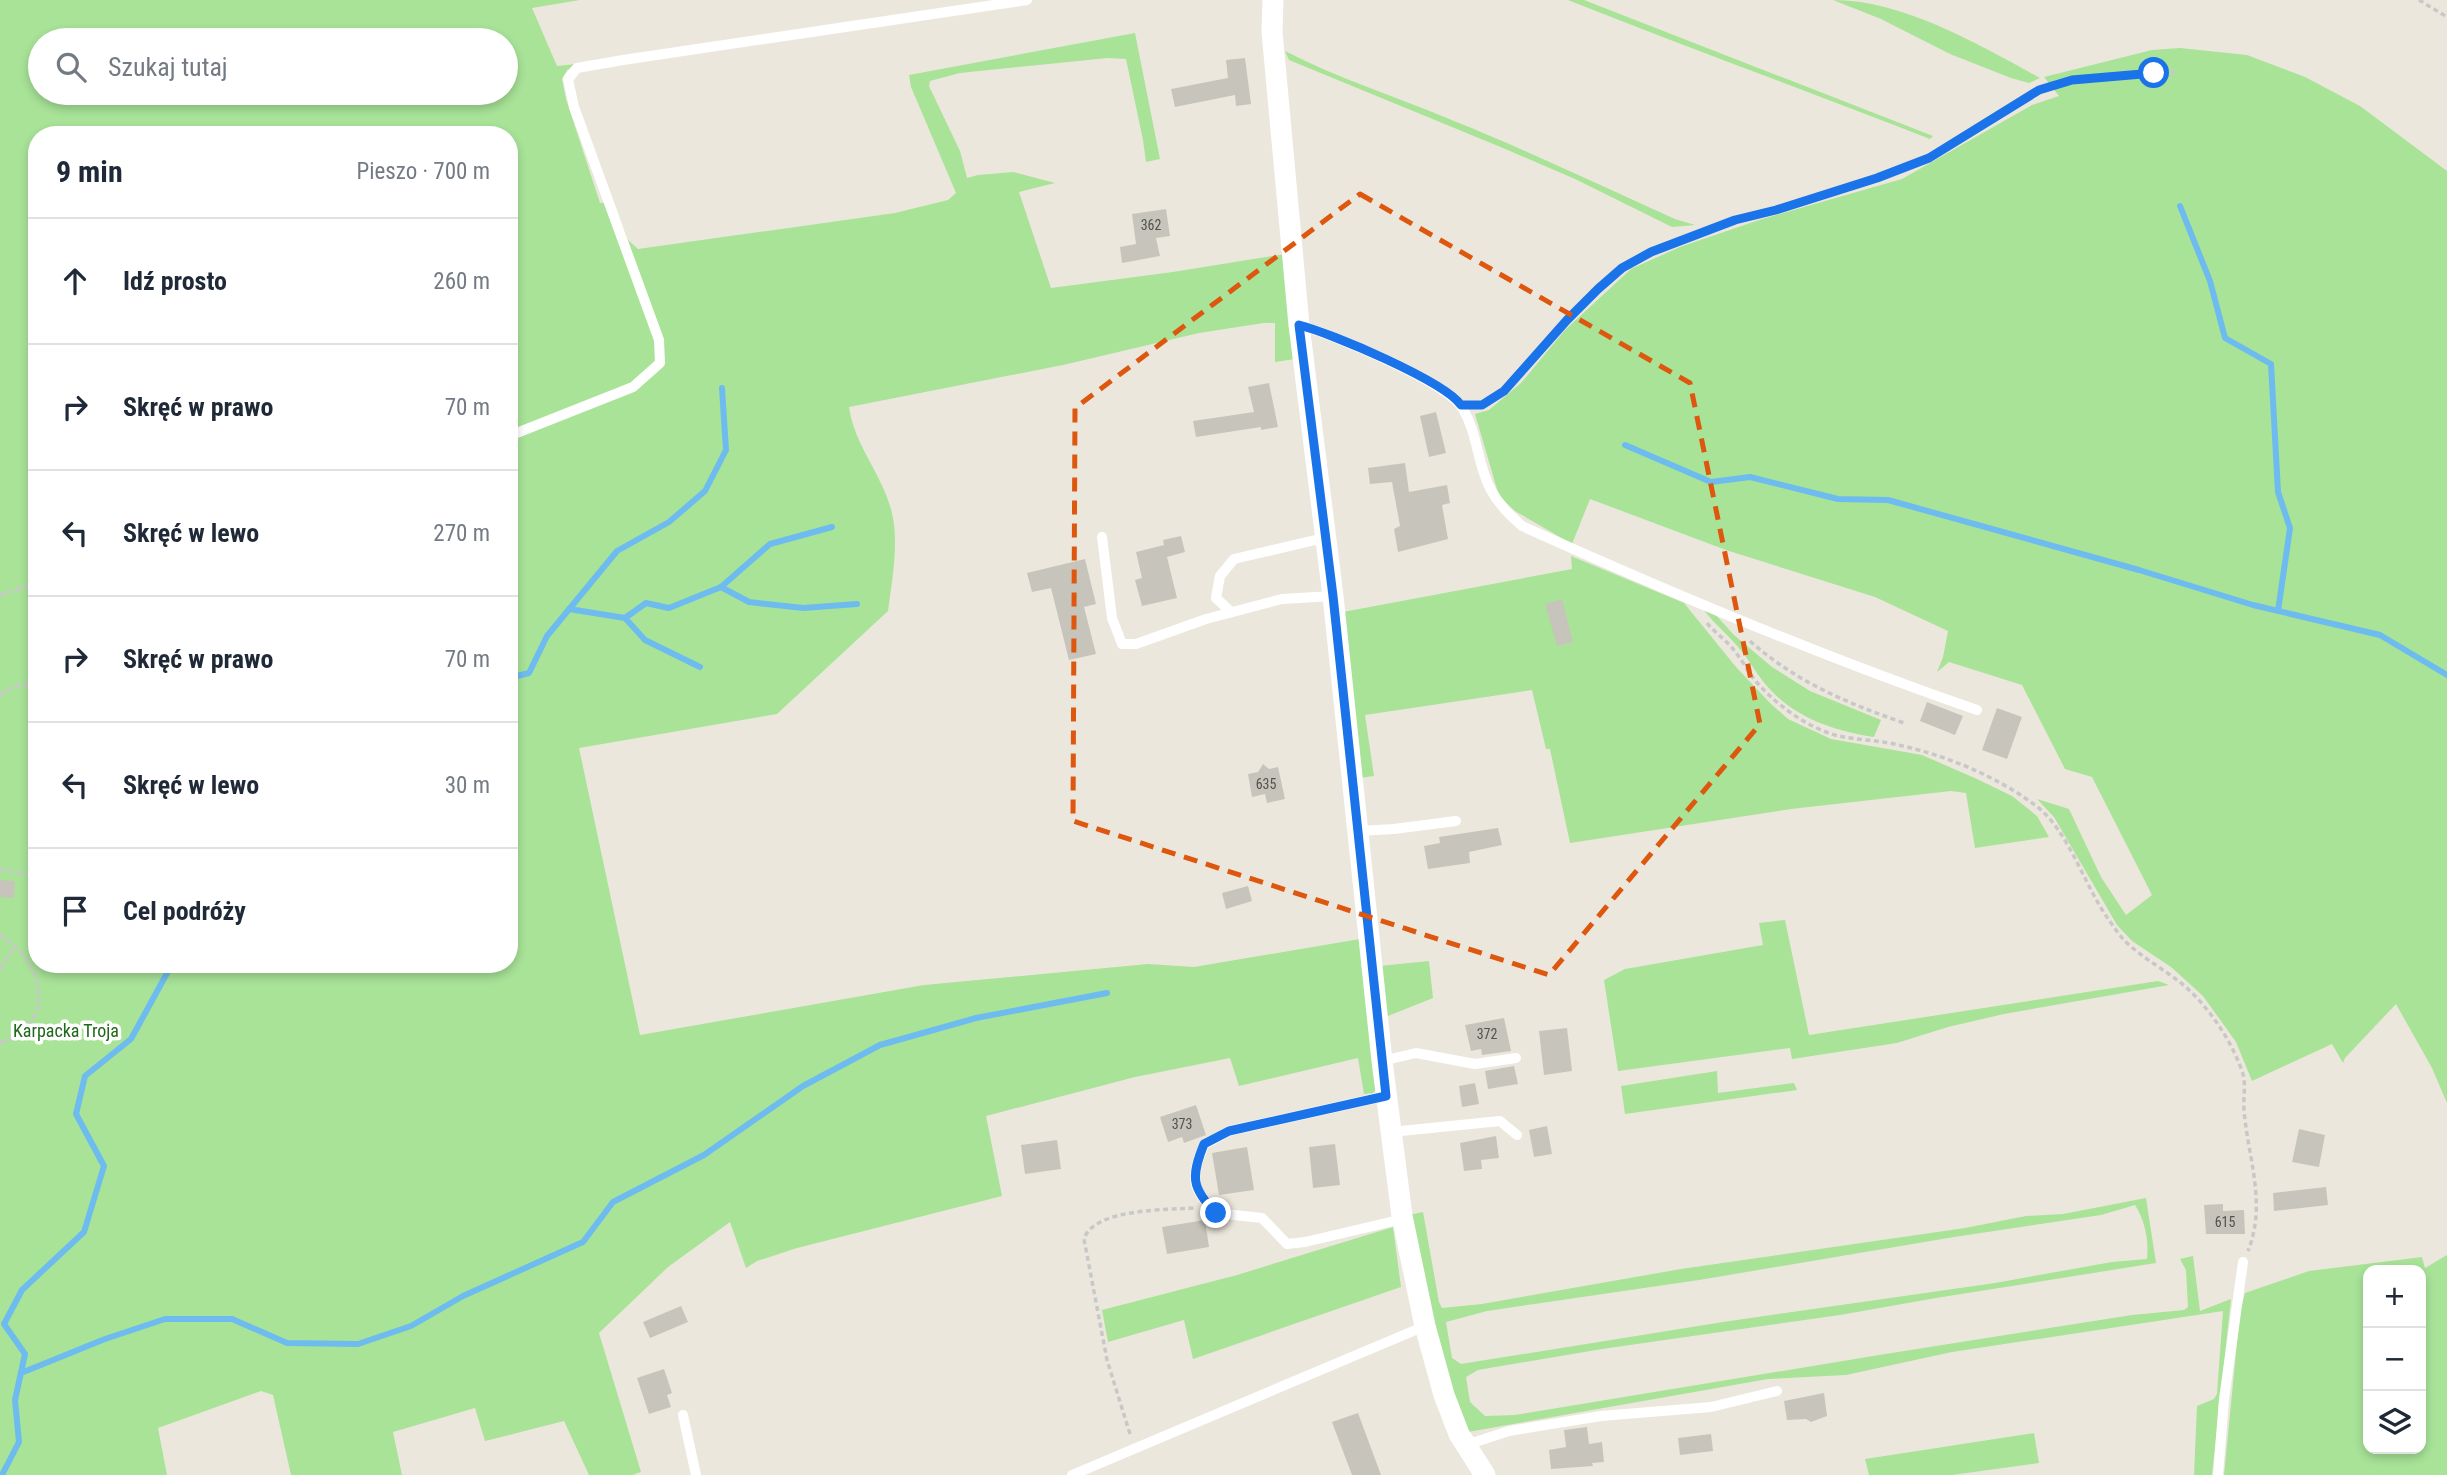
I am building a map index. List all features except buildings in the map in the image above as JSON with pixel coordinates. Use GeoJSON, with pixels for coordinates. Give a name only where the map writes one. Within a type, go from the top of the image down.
{"type":"FeatureCollection","features":[{"type":"Feature","properties":{"kind":"street"},"geometry":{"type":"LineString","coordinates":[[1273,0],[1272,33],[1299,325],[1333,596],[1386,1096],[1403,1219],[1425,1326],[1444,1395],[1460,1434],[1485,1475]]}},
{"type":"Feature","properties":{"kind":"lane"},"geometry":{"type":"LineString","coordinates":[[518,432],[632,387],[660,363],[659,340],[574,107],[568,79],[577,68],[1027,0]]}},
{"type":"Feature","properties":{"kind":"lane"},"geometry":{"type":"LineString","coordinates":[[1299,325],[1320,331],[1432,382],[1456,398],[1474,431],[1489,487],[1501,506],[1522,526],[1693,602],[1910,687],[1977,710]]}},
{"type":"Feature","properties":{"kind":"lane"},"geometry":{"type":"LineString","coordinates":[[1102,537],[1112,618],[1122,644],[1136,644],[1282,598],[1333,596]]}},
{"type":"Feature","properties":{"kind":"lane"},"geometry":{"type":"LineString","coordinates":[[1231,612],[1216,598],[1220,576],[1234,559],[1324,538]]}},
{"type":"Feature","properties":{"kind":"lane"},"geometry":{"type":"LineString","coordinates":[[1357,831],[1456,821]]}},
{"type":"Feature","properties":{"kind":"lane"},"geometry":{"type":"LineString","coordinates":[[1382,1061],[1416,1053],[1475,1064],[1516,1058]]}},
{"type":"Feature","properties":{"kind":"lane"},"geometry":{"type":"LineString","coordinates":[[1386,1096],[1229,1131],[1204,1144],[1194,1169],[1199,1196],[1216,1213],[1262,1218],[1287,1244],[1403,1219]]}},
{"type":"Feature","properties":{"kind":"lane"},"geometry":{"type":"LineString","coordinates":[[1391,1132],[1500,1121],[1517,1135]]}},
{"type":"Feature","properties":{"kind":"lane"},"geometry":{"type":"LineString","coordinates":[[2218,1475],[2224,1399],[2243,1262]]}},
{"type":"Feature","properties":{"kind":"lane"},"geometry":{"type":"LineString","coordinates":[[1072,1475],[1425,1326]]}},
{"type":"Feature","properties":{"kind":"lane"},"geometry":{"type":"LineString","coordinates":[[1466,1445],[1509,1431],[1601,1416],[1711,1407],[1777,1391]]}},
{"type":"Feature","properties":{"kind":"lane"},"geometry":{"type":"LineString","coordinates":[[683,1415],[696,1475]]}},
{"type":"Feature","properties":{"kind":"path"},"geometry":{"type":"LineString","coordinates":[[2419,0],[2447,17]]}},
{"type":"Feature","properties":{"kind":"path"},"geometry":{"type":"LineString","coordinates":[[1461,405],[1482,405],[1504,391],[1598,289],[1622,268],[1651,252],[1735,220],[1865,182],[1929,158],[2039,90],[2072,80],[2179,72]]}},
{"type":"Feature","properties":{"kind":"path"},"geometry":{"type":"LineString","coordinates":[[0,596],[28,586]]}},
{"type":"Feature","properties":{"kind":"path"},"geometry":{"type":"LineString","coordinates":[[1693,602],[1713,631],[1733,648],[1755,681],[1806,723],[1829,733],[1888,743],[1941,758],[1996,781],[2036,806],[2057,829],[2107,918],[2126,942],[2175,977],[2212,1016],[2230,1046],[2245,1081],[2244,1108],[2257,1188],[2254,1234],[2243,1262]]}},
{"type":"Feature","properties":{"kind":"path"},"geometry":{"type":"LineString","coordinates":[[1746,638],[1794,674],[1840,700],[1904,723]]}},
{"type":"Feature","properties":{"kind":"path"},"geometry":{"type":"LineString","coordinates":[[0,695],[11,688],[28,684]]}},
{"type":"Feature","properties":{"kind":"path"},"geometry":{"type":"LineString","coordinates":[[0,869],[28,875]]}},
{"type":"Feature","properties":{"kind":"path"},"geometry":{"type":"LineString","coordinates":[[0,935],[15,946],[28,962]]}},
{"type":"Feature","properties":{"kind":"path"},"geometry":{"type":"LineString","coordinates":[[0,969],[15,946]]}},
{"type":"Feature","properties":{"kind":"path"},"geometry":{"type":"LineString","coordinates":[[0,1042],[25,1032],[32,1024],[39,993],[33,973]]}},
{"type":"Feature","properties":{"kind":"path"},"geometry":{"type":"LineString","coordinates":[[1132,1450],[1130,1434],[1107,1360],[1084,1239],[1086,1231],[1103,1220],[1130,1213],[1209,1207]]}},
{"type":"Feature","properties":{"kind":"highlighted area"},"geometry":{"type":"Polygon","coordinates":[[[1360,194],[1690,383],[1760,724],[1549,975],[1073,821],[1075,408],[1360,194]]]}},
{"type":"Feature","properties":{"kind":"green space","name":"Karpacka Troja"},"geometry":{"type":"Polygon","coordinates":[[[0,0],[580,0],[532,8],[557,66],[576,64],[567,70],[562,79],[600,203],[613,201],[628,240],[638,249],[895,213],[948,200],[956,193],[911,87],[909,75],[1135,33],[1160,159],[1146,162],[1126,59],[1108,58],[960,73],[930,81],[929,86],[960,151],[967,178],[1013,172],[1055,183],[1019,192],[1051,288],[1285,254],[1295,359],[1275,362],[1275,323],[1264,323],[1199,333],[1063,365],[849,407],[857,434],[892,513],[895,549],[888,611],[777,714],[579,748],[640,1035],[924,985],[1148,964],[1194,967],[1360,939],[1377,1088],[1373,1093],[1364,1094],[1358,1058],[1239,1086],[1230,1058],[1135,1077],[986,1116],[1002,1196],[797,1248],[757,1261],[746,1268],[730,1222],[668,1267],[599,1333],[641,1472],[632,1475],[589,1475],[564,1421],[485,1441],[475,1408],[393,1432],[402,1475],[291,1475],[273,1395],[261,1391],[158,1428],[167,1475],[0,1475],[0,0]]]}},
{"type":"Feature","properties":{"kind":"green space"},"geometry":{"type":"Polygon","coordinates":[[[1568,0],[1584,0],[1933,136],[1930,139],[1568,0]]]}},
{"type":"Feature","properties":{"kind":"green space"},"geometry":{"type":"Polygon","coordinates":[[[1833,0],[1860,2],[1913,16],[1967,39],[2040,78],[2029,83],[2011,78],[1950,54],[1881,19],[1833,0]]]}},
{"type":"Feature","properties":{"kind":"green space"},"geometry":{"type":"Polygon","coordinates":[[[2180,48],[2247,55],[2305,77],[2360,106],[2447,171],[2447,1103],[2432,1068],[2396,1004],[2343,1063],[2332,1044],[2252,1081],[2236,1042],[2203,996],[2171,967],[2132,941],[2117,925],[2054,817],[2037,799],[2069,809],[2101,877],[2126,915],[2152,895],[2092,777],[2065,769],[2022,685],[1949,662],[1937,672],[1948,631],[1875,597],[1726,550],[1590,499],[1572,544],[1515,511],[1499,496],[1475,414],[1489,410],[1521,383],[1565,330],[1631,269],[1680,247],[1759,220],[1902,179],[2032,105],[2059,96],[2044,77],[2152,50],[2180,48]]]}},
{"type":"Feature","properties":{"kind":"green space"},"geometry":{"type":"Polygon","coordinates":[[[1285,51],[1510,144],[1675,219],[1695,225],[1672,227],[1575,179],[1289,60],[1285,51]]]}},
{"type":"Feature","properties":{"kind":"green space"},"geometry":{"type":"Polygon","coordinates":[[[1571,556],[1684,603],[1736,667],[1788,719],[1831,739],[1922,755],[1977,779],[2012,796],[2037,816],[2049,837],[1975,848],[1966,793],[1951,791],[1791,809],[1570,843],[1550,749],[1546,749],[1532,690],[1365,715],[1374,776],[1359,778],[1343,612],[1572,569],[1571,556]]]}},
{"type":"Feature","properties":{"kind":"green space"},"geometry":{"type":"Polygon","coordinates":[[[1703,609],[1714,613],[1734,635],[1772,667],[1810,691],[1881,720],[1874,737],[1827,725],[1785,703],[1762,680],[1738,647],[1703,609]]]}},
{"type":"Feature","properties":{"kind":"green space"},"geometry":{"type":"Polygon","coordinates":[[[1785,920],[1809,1035],[2158,981],[2169,985],[2004,1014],[1948,1027],[1897,1043],[1792,1059],[1790,1048],[1618,1071],[1604,980],[1625,969],[1763,945],[1759,923],[1785,920]]]}},
{"type":"Feature","properties":{"kind":"green space"},"geometry":{"type":"Polygon","coordinates":[[[1429,961],[1433,998],[1383,1018],[1379,966],[1429,961]]]}},
{"type":"Feature","properties":{"kind":"green space"},"geometry":{"type":"Polygon","coordinates":[[[1717,1071],[1718,1093],[1794,1083],[1797,1090],[1625,1114],[1621,1086],[1717,1071]]]}},
{"type":"Feature","properties":{"kind":"green space"},"geometry":{"type":"Polygon","coordinates":[[[2146,1198],[2156,1263],[1840,1315],[1602,1349],[1478,1370],[1466,1377],[1470,1402],[1485,1416],[1515,1415],[2132,1315],[2184,1310],[2188,1307],[2186,1270],[2180,1259],[2193,1256],[2200,1311],[2231,1299],[2212,1475],[2194,1475],[2197,1406],[2214,1399],[2217,1394],[2223,1311],[1952,1352],[1846,1375],[1768,1379],[1468,1432],[1434,1347],[1409,1215],[1423,1212],[1442,1308],[1482,1304],[1681,1269],[1965,1228],[2026,1216],[2063,1214],[2146,1198]],[[2135,1205],[2101,1215],[1699,1280],[1487,1311],[1446,1322],[1452,1358],[1461,1364],[1723,1322],[1995,1283],[2112,1262],[2147,1259],[2146,1231],[2135,1205]]]}},
{"type":"Feature","properties":{"kind":"green space"},"geometry":{"type":"Polygon","coordinates":[[[1393,1227],[1401,1287],[1193,1359],[1184,1320],[1108,1342],[1102,1310],[1237,1275],[1393,1227]]]}},
{"type":"Feature","properties":{"kind":"green space"},"geometry":{"type":"Polygon","coordinates":[[[2447,1255],[2447,1475],[2224,1475],[2240,1312],[2245,1293],[2309,1271],[2422,1257],[2424,1265],[2363,1265],[2363,1454],[2426,1454],[2426,1267],[2447,1255]]]}},
{"type":"Feature","properties":{"kind":"green space"},"geometry":{"type":"Polygon","coordinates":[[[2034,1433],[2039,1463],[1952,1475],[1869,1475],[1865,1459],[2034,1433]]]}},
{"type":"Feature","properties":{"kind":"waterway"},"geometry":{"type":"LineString","coordinates":[[2180,206],[2210,281],[2225,338],[2271,364],[2278,492],[2290,528],[2278,611]]}},
{"type":"Feature","properties":{"kind":"waterway"},"geometry":{"type":"LineString","coordinates":[[518,676],[529,673],[547,636],[617,551],[669,522],[705,491],[726,450],[722,388]]}},
{"type":"Feature","properties":{"kind":"waterway"},"geometry":{"type":"LineString","coordinates":[[1625,445],[1711,482],[1750,477],[1838,499],[1888,500],[2139,570],[2253,605],[2380,635],[2447,675]]}},
{"type":"Feature","properties":{"kind":"waterway"},"geometry":{"type":"LineString","coordinates":[[569,609],[625,618],[646,603],[669,608],[721,587],[770,544],[832,527]]}},
{"type":"Feature","properties":{"kind":"waterway"},"geometry":{"type":"LineString","coordinates":[[721,587],[749,602],[803,608],[857,604]]}},
{"type":"Feature","properties":{"kind":"waterway"},"geometry":{"type":"LineString","coordinates":[[625,618],[645,640],[700,667]]}},
{"type":"Feature","properties":{"kind":"waterway"},"geometry":{"type":"LineString","coordinates":[[2,1475],[19,1442],[15,1400],[25,1354],[4,1324],[22,1290],[84,1232],[104,1166],[76,1114],[85,1076],[131,1039],[167,973]]}},
{"type":"Feature","properties":{"kind":"waterway"},"geometry":{"type":"LineString","coordinates":[[21,1373],[105,1339],[165,1319],[232,1319],[287,1343],[358,1344],[411,1326],[463,1296],[583,1242],[613,1202],[704,1155],[803,1086],[880,1045],[976,1018],[1107,993]]}},
{"type":"Feature","properties":{"kind":"route"},"geometry":{"type":"LineString","coordinates":[[1216,1213],[1199,1196],[1194,1169],[1204,1144],[1229,1131],[1386,1096],[1333,596],[1299,325],[1320,331],[1432,382],[1456,398],[1461,405],[1482,405],[1504,391],[1598,289],[1622,268],[1651,252],[1735,220],[1877,178],[1929,158],[2039,90],[2072,80],[2154,73]]}}]}
